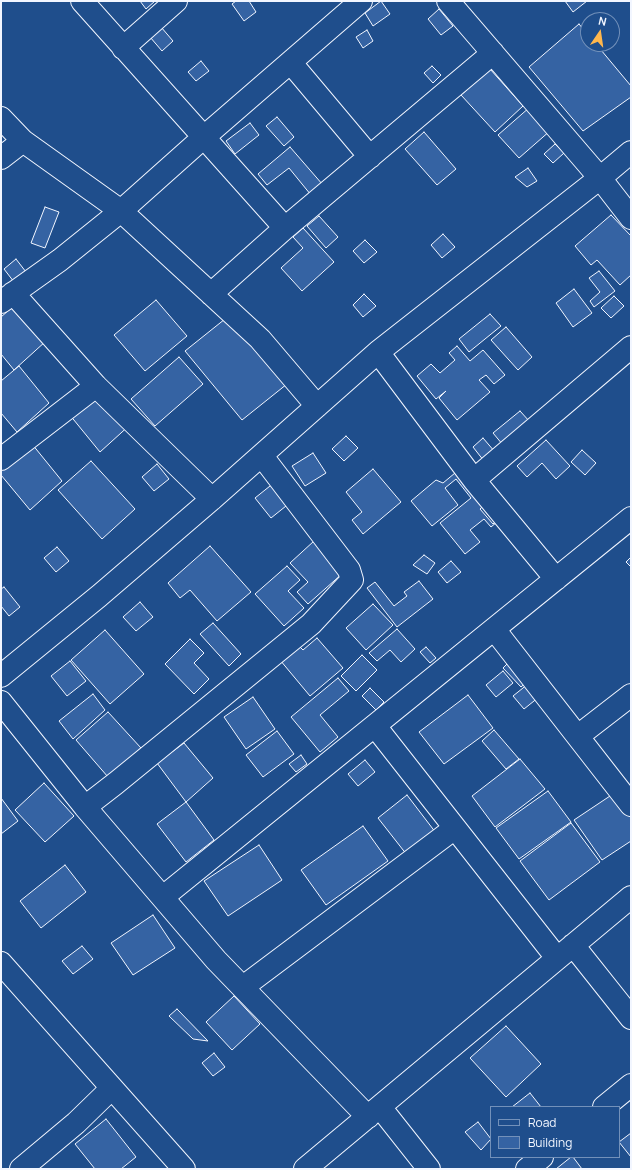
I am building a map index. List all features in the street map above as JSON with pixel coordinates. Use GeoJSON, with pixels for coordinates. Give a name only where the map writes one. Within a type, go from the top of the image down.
{"type":"FeatureCollection","features":[{"type":"Feature","properties":{"kind":"street"},"geometry":{"type":"LineString","coordinates":[[82,1],[285,228]]}},
{"type":"Feature","properties":{"kind":"street"},"geometry":{"type":"LineString","coordinates":[[123,48],[176,1]]}},
{"type":"Feature","properties":{"kind":"street"},"geometry":{"type":"LineString","coordinates":[[212,499],[7,297],[60,260],[121,211],[204,137],[362,1]]}},
{"type":"Feature","properties":{"kind":"street"},"geometry":{"type":"LineString","coordinates":[[448,1],[600,178],[631,218]]}},
{"type":"Feature","properties":{"kind":"street"},"geometry":{"type":"LineString","coordinates":[[211,294],[285,228],[493,53]]}},
{"type":"Feature","properties":{"kind":"street"},"geometry":{"type":"LineString","coordinates":[[291,63],[370,157]]}},
{"type":"Feature","properties":{"kind":"street"},"geometry":{"type":"LineString","coordinates":[[1,118],[24,141],[121,211],[260,339],[317,406]]}},
{"type":"Feature","properties":{"kind":"street"},"geometry":{"type":"LineString","coordinates":[[1,158],[24,141]]}},
{"type":"Feature","properties":{"kind":"street"},"geometry":{"type":"LineString","coordinates":[[1,676],[99,596],[212,499],[378,352],[631,152]]}},
{"type":"Feature","properties":{"kind":"street"},"geometry":{"type":"LineString","coordinates":[[474,480],[631,347]]}},
{"type":"Feature","properties":{"kind":"street"},"geometry":{"type":"LineString","coordinates":[[378,352],[474,480],[556,579]]}},
{"type":"Feature","properties":{"kind":"street"},"geometry":{"type":"LineString","coordinates":[[1,459],[96,386]]}},
{"type":"Feature","properties":{"kind":"street"},"geometry":{"type":"LineString","coordinates":[[85,807],[116,784],[311,624],[352,580],[349,570],[262,456]]}},
{"type":"Feature","properties":{"kind":"street"},"geometry":{"type":"LineString","coordinates":[[163,897],[631,518]]}},
{"type":"Feature","properties":{"kind":"street"},"geometry":{"type":"LineString","coordinates":[[494,629],[631,805]]}},
{"type":"Feature","properties":{"kind":"street"},"geometry":{"type":"LineString","coordinates":[[578,736],[631,695]]}},
{"type":"Feature","properties":{"kind":"street"},"geometry":{"type":"LineString","coordinates":[[1,702],[85,807],[216,960],[243,988],[374,1112],[429,1169]]}},
{"type":"Feature","properties":{"kind":"street"},"geometry":{"type":"LineString","coordinates":[[375,726],[455,828],[565,952],[631,1018]]}},
{"type":"Feature","properties":{"kind":"street"},"geometry":{"type":"LineString","coordinates":[[243,988],[455,828]]}},
{"type":"Feature","properties":{"kind":"street"},"geometry":{"type":"LineString","coordinates":[[305,1169],[631,897]]}},
{"type":"Feature","properties":{"kind":"street"},"geometry":{"type":"LineString","coordinates":[[1,963],[184,1169]]}},
{"type":"Feature","properties":{"kind":"street"},"geometry":{"type":"LineString","coordinates":[[605,1106],[631,1085]]}},
{"type":"Feature","properties":{"kind":"street"},"geometry":{"type":"LineString","coordinates":[[21,1169],[76,1123],[112,1088]]}},
{"type":"Feature","properties":{"kind":"street"},"geometry":{"type":"LineString","coordinates":[[527,1169],[541,1158]]}},
{"type":"Feature","properties":{"kind":"building"},"geometry":{"type":"Polygon","coordinates":[[[140,1],[155,1],[146,9],[140,1]]]}},
{"type":"Feature","properties":{"kind":"building"},"geometry":{"type":"Polygon","coordinates":[[[236,1],[249,1],[256,12],[244,21],[232,4],[236,1]]]}},
{"type":"Feature","properties":{"kind":"building"},"geometry":{"type":"Polygon","coordinates":[[[381,1],[390,14],[373,26],[365,13],[381,1]]]}},
{"type":"Feature","properties":{"kind":"building"},"geometry":{"type":"Polygon","coordinates":[[[565,1],[587,1],[573,12],[565,1]]]}},
{"type":"Feature","properties":{"kind":"building"},"geometry":{"type":"Polygon","coordinates":[[[439,9],[453,26],[441,35],[428,19],[439,9]]]}},
{"type":"Feature","properties":{"kind":"building"},"geometry":{"type":"Polygon","coordinates":[[[579,24],[580,52],[603,52],[631,86],[631,97],[583,131],[529,67],[579,24]]]}},
{"type":"Feature","properties":{"kind":"building"},"geometry":{"type":"Polygon","coordinates":[[[161,27],[173,41],[162,51],[150,37],[161,27]]]}},
{"type":"Feature","properties":{"kind":"building"},"geometry":{"type":"Polygon","coordinates":[[[367,30],[373,41],[363,48],[356,37],[367,30]]]}},
{"type":"Feature","properties":{"kind":"building"},"geometry":{"type":"Polygon","coordinates":[[[201,61],[209,71],[196,81],[188,72],[201,61]]]}},
{"type":"Feature","properties":{"kind":"building"},"geometry":{"type":"Polygon","coordinates":[[[432,66],[441,75],[433,83],[424,73],[432,66]]]}},
{"type":"Feature","properties":{"kind":"building"},"geometry":{"type":"Polygon","coordinates":[[[490,69],[523,106],[495,132],[461,95],[490,69]]]}},
{"type":"Feature","properties":{"kind":"building"},"geometry":{"type":"Polygon","coordinates":[[[530,107],[551,130],[519,158],[498,135],[530,107]]]}},
{"type":"Feature","properties":{"kind":"building"},"geometry":{"type":"Polygon","coordinates":[[[277,117],[294,137],[284,146],[266,126],[277,117]]]}},
{"type":"Feature","properties":{"kind":"building"},"geometry":{"type":"Polygon","coordinates":[[[250,123],[259,135],[235,154],[226,141],[250,123]]]}},
{"type":"Feature","properties":{"kind":"building"},"geometry":{"type":"Polygon","coordinates":[[[424,132],[456,169],[437,185],[405,149],[424,132]]]}},
{"type":"Feature","properties":{"kind":"building"},"geometry":{"type":"Polygon","coordinates":[[[555,144],[564,153],[553,163],[544,154],[555,144]]]}},
{"type":"Feature","properties":{"kind":"building"},"geometry":{"type":"Polygon","coordinates":[[[290,147],[323,185],[311,195],[289,168],[267,185],[258,174],[290,147]]]}},
{"type":"Feature","properties":{"kind":"building"},"geometry":{"type":"Polygon","coordinates":[[[528,168],[537,181],[527,187],[515,177],[528,168]]]}},
{"type":"Feature","properties":{"kind":"building"},"geometry":{"type":"Polygon","coordinates":[[[45,207],[59,212],[45,248],[31,243],[45,207]]]}},
{"type":"Feature","properties":{"kind":"building"},"geometry":{"type":"Polygon","coordinates":[[[611,215],[631,236],[631,275],[620,285],[597,260],[591,265],[575,246],[611,215]]]}},
{"type":"Feature","properties":{"kind":"building"},"geometry":{"type":"Polygon","coordinates":[[[319,216],[338,237],[326,248],[307,226],[319,216]]]}},
{"type":"Feature","properties":{"kind":"building"},"geometry":{"type":"Polygon","coordinates":[[[303,228],[334,262],[302,291],[281,268],[303,248],[293,237],[303,228]]]}},
{"type":"Feature","properties":{"kind":"building"},"geometry":{"type":"Polygon","coordinates":[[[443,234],[455,247],[442,258],[431,245],[443,234]]]}},
{"type":"Feature","properties":{"kind":"building"},"geometry":{"type":"Polygon","coordinates":[[[365,240],[377,252],[364,263],[353,251],[365,240]]]}},
{"type":"Feature","properties":{"kind":"building"},"geometry":{"type":"Polygon","coordinates":[[[16,259],[26,272],[14,282],[4,269],[16,259]]]}},
{"type":"Feature","properties":{"kind":"building"},"geometry":{"type":"Polygon","coordinates":[[[599,271],[615,291],[594,307],[590,301],[600,292],[589,278],[599,271]]]}},
{"type":"Feature","properties":{"kind":"building"},"geometry":{"type":"Polygon","coordinates":[[[574,289],[592,313],[573,327],[556,303],[574,289]]]}},
{"type":"Feature","properties":{"kind":"building"},"geometry":{"type":"Polygon","coordinates":[[[364,294],[376,306],[363,317],[353,305],[364,294]]]}},
{"type":"Feature","properties":{"kind":"building"},"geometry":{"type":"Polygon","coordinates":[[[614,296],[624,306],[611,318],[601,308],[614,296]]]}},
{"type":"Feature","properties":{"kind":"building"},"geometry":{"type":"Polygon","coordinates":[[[156,300],[187,336],[145,371],[114,335],[156,300]]]}},
{"type":"Feature","properties":{"kind":"building"},"geometry":{"type":"Polygon","coordinates":[[[16,304],[46,341],[14,370],[1,354],[1,317],[16,304]]]}},
{"type":"Feature","properties":{"kind":"building"},"geometry":{"type":"Polygon","coordinates":[[[490,314],[501,326],[469,352],[459,339],[490,314]]]}},
{"type":"Feature","properties":{"kind":"building"},"geometry":{"type":"Polygon","coordinates":[[[230,315],[287,384],[242,420],[185,351],[230,315]]]}},
{"type":"Feature","properties":{"kind":"building"},"geometry":{"type":"Polygon","coordinates":[[[506,327],[532,357],[518,370],[491,340],[506,327]]]}},
{"type":"Feature","properties":{"kind":"building"},"geometry":{"type":"Polygon","coordinates":[[[457,346],[470,361],[483,350],[505,375],[494,384],[486,375],[479,380],[490,392],[457,420],[439,398],[446,391],[436,399],[417,376],[431,364],[440,373],[455,360],[449,353],[457,346]]]}},
{"type":"Feature","properties":{"kind":"building"},"geometry":{"type":"Polygon","coordinates":[[[179,357],[203,384],[155,426],[131,399],[179,357]]]}},
{"type":"Feature","properties":{"kind":"building"},"geometry":{"type":"Polygon","coordinates":[[[19,366],[49,403],[17,432],[1,413],[1,381],[19,366]]]}},
{"type":"Feature","properties":{"kind":"building"},"geometry":{"type":"Polygon","coordinates":[[[103,386],[132,423],[100,452],[69,414],[103,386]]]}},
{"type":"Feature","properties":{"kind":"building"},"geometry":{"type":"Polygon","coordinates":[[[520,411],[530,422],[503,445],[493,433],[520,411]]]}},
{"type":"Feature","properties":{"kind":"building"},"geometry":{"type":"Polygon","coordinates":[[[346,436],[358,448],[344,461],[332,449],[346,436]]]}},
{"type":"Feature","properties":{"kind":"building"},"geometry":{"type":"Polygon","coordinates":[[[483,438],[495,452],[484,461],[473,447],[483,438]]]}},
{"type":"Feature","properties":{"kind":"building"},"geometry":{"type":"Polygon","coordinates":[[[546,440],[570,466],[556,479],[542,463],[527,477],[517,466],[546,440]]]}},
{"type":"Feature","properties":{"kind":"building"},"geometry":{"type":"Polygon","coordinates":[[[32,444],[62,481],[30,510],[1,475],[1,470],[32,444]]]}},
{"type":"Feature","properties":{"kind":"building"},"geometry":{"type":"Polygon","coordinates":[[[582,450],[596,463],[585,475],[571,462],[582,450]]]}},
{"type":"Feature","properties":{"kind":"building"},"geometry":{"type":"Polygon","coordinates":[[[313,453],[326,473],[305,486],[292,466],[313,453]]]}},
{"type":"Feature","properties":{"kind":"building"},"geometry":{"type":"Polygon","coordinates":[[[91,461],[135,509],[102,539],[58,490],[91,461]]]}},
{"type":"Feature","properties":{"kind":"building"},"geometry":{"type":"Polygon","coordinates":[[[157,464],[169,479],[154,491],[142,477],[157,464]]]}},
{"type":"Feature","properties":{"kind":"building"},"geometry":{"type":"Polygon","coordinates":[[[461,468],[489,501],[480,509],[493,524],[502,516],[503,517],[491,527],[484,519],[470,530],[480,542],[465,554],[440,523],[471,498],[456,479],[445,488],[458,505],[432,526],[411,501],[436,480],[443,483],[461,468]]]}},
{"type":"Feature","properties":{"kind":"building"},"geometry":{"type":"Polygon","coordinates":[[[373,469],[401,502],[363,534],[352,520],[362,512],[346,492],[373,469]]]}},
{"type":"Feature","properties":{"kind":"building"},"geometry":{"type":"Polygon","coordinates":[[[275,482],[291,502],[271,518],[255,498],[275,482]]]}},
{"type":"Feature","properties":{"kind":"building"},"geometry":{"type":"Polygon","coordinates":[[[314,541],[343,573],[308,604],[297,592],[308,582],[290,563],[314,541]]]}},
{"type":"Feature","properties":{"kind":"building"},"geometry":{"type":"Polygon","coordinates":[[[210,546],[251,592],[217,621],[190,590],[180,598],[168,583],[210,546]]]}},
{"type":"Feature","properties":{"kind":"building"},"geometry":{"type":"Polygon","coordinates":[[[57,547],[69,561],[56,572],[44,558],[57,547]]]}},
{"type":"Feature","properties":{"kind":"building"},"geometry":{"type":"Polygon","coordinates":[[[424,555],[435,563],[427,574],[413,565],[424,555]]]}},
{"type":"Feature","properties":{"kind":"building"},"geometry":{"type":"Polygon","coordinates":[[[631,557],[631,567],[626,562],[631,557]]]}},
{"type":"Feature","properties":{"kind":"building"},"geometry":{"type":"Polygon","coordinates":[[[451,561],[461,572],[447,583],[438,572],[451,561]]]}},
{"type":"Feature","properties":{"kind":"building"},"geometry":{"type":"Polygon","coordinates":[[[287,566],[300,580],[288,591],[304,608],[284,626],[255,594],[287,566]]]}},
{"type":"Feature","properties":{"kind":"building"},"geometry":{"type":"Polygon","coordinates":[[[419,581],[433,599],[397,627],[367,588],[375,582],[394,606],[407,596],[404,592],[419,581]]]}},
{"type":"Feature","properties":{"kind":"building"},"geometry":{"type":"Polygon","coordinates":[[[4,587],[20,607],[9,616],[1,606],[1,589],[4,587]]]}},
{"type":"Feature","properties":{"kind":"building"},"geometry":{"type":"Polygon","coordinates":[[[140,602],[153,617],[136,631],[123,617],[140,602]]]}},
{"type":"Feature","properties":{"kind":"building"},"geometry":{"type":"Polygon","coordinates":[[[373,604],[393,625],[366,650],[346,628],[373,604]]]}},
{"type":"Feature","properties":{"kind":"building"},"geometry":{"type":"Polygon","coordinates":[[[213,623],[241,654],[229,666],[200,634],[213,623]]]}},
{"type":"Feature","properties":{"kind":"building"},"geometry":{"type":"Polygon","coordinates":[[[397,629],[415,649],[401,662],[390,650],[377,661],[369,653],[397,629]]]}},
{"type":"Feature","properties":{"kind":"building"},"geometry":{"type":"Polygon","coordinates":[[[105,630],[144,674],[110,704],[71,660],[105,630]]]}},
{"type":"Feature","properties":{"kind":"building"},"geometry":{"type":"Polygon","coordinates":[[[317,638],[343,668],[310,696],[280,660],[298,645],[303,650],[317,638]]]}},
{"type":"Feature","properties":{"kind":"building"},"geometry":{"type":"Polygon","coordinates":[[[190,639],[204,653],[194,663],[209,679],[194,694],[165,664],[190,639]]]}},
{"type":"Feature","properties":{"kind":"building"},"geometry":{"type":"Polygon","coordinates":[[[426,647],[436,658],[430,663],[420,652],[426,647]]]}},
{"type":"Feature","properties":{"kind":"building"},"geometry":{"type":"Polygon","coordinates":[[[362,655],[377,670],[356,691],[341,676],[362,655]]]}},
{"type":"Feature","properties":{"kind":"building"},"geometry":{"type":"Polygon","coordinates":[[[512,659],[530,679],[521,687],[503,668],[512,659]]]}},
{"type":"Feature","properties":{"kind":"building"},"geometry":{"type":"Polygon","coordinates":[[[70,661],[86,681],[67,696],[51,676],[70,661]]]}},
{"type":"Feature","properties":{"kind":"building"},"geometry":{"type":"Polygon","coordinates":[[[503,671],[513,683],[496,697],[486,685],[503,671]]]}},
{"type":"Feature","properties":{"kind":"building"},"geometry":{"type":"Polygon","coordinates":[[[338,678],[349,691],[320,715],[338,737],[320,752],[291,717],[338,678]]]}},
{"type":"Feature","properties":{"kind":"building"},"geometry":{"type":"Polygon","coordinates":[[[533,680],[544,693],[524,709],[513,696],[533,680]]]}},
{"type":"Feature","properties":{"kind":"building"},"geometry":{"type":"Polygon","coordinates":[[[370,688],[384,702],[376,710],[362,696],[370,688]]]}},
{"type":"Feature","properties":{"kind":"building"},"geometry":{"type":"Polygon","coordinates":[[[93,694],[105,710],[73,739],[59,721],[93,694]]]}},
{"type":"Feature","properties":{"kind":"building"},"geometry":{"type":"Polygon","coordinates":[[[468,695],[493,728],[444,764],[419,732],[468,695]]]}},
{"type":"Feature","properties":{"kind":"building"},"geometry":{"type":"Polygon","coordinates":[[[253,697],[275,729],[246,749],[224,717],[253,697]]]}},
{"type":"Feature","properties":{"kind":"building"},"geometry":{"type":"Polygon","coordinates":[[[108,712],[141,748],[108,777],[76,740],[108,712]]]}},
{"type":"Feature","properties":{"kind":"building"},"geometry":{"type":"Polygon","coordinates":[[[494,730],[519,759],[506,769],[482,741],[494,730]]]}},
{"type":"Feature","properties":{"kind":"building"},"geometry":{"type":"Polygon","coordinates":[[[277,731],[294,754],[263,777],[246,755],[277,731]]]}},
{"type":"Feature","properties":{"kind":"building"},"geometry":{"type":"Polygon","coordinates":[[[184,743],[213,778],[186,802],[157,763],[184,743]]]}},
{"type":"Feature","properties":{"kind":"building"},"geometry":{"type":"Polygon","coordinates":[[[301,755],[307,764],[296,772],[289,764],[301,755]]]}},
{"type":"Feature","properties":{"kind":"building"},"geometry":{"type":"Polygon","coordinates":[[[520,759],[545,789],[495,827],[472,796],[520,759]]]}},
{"type":"Feature","properties":{"kind":"building"},"geometry":{"type":"Polygon","coordinates":[[[365,760],[375,772],[358,786],[348,774],[365,760]]]}},
{"type":"Feature","properties":{"kind":"building"},"geometry":{"type":"Polygon","coordinates":[[[44,783],[74,816],[45,842],[15,810],[44,783]]]}},
{"type":"Feature","properties":{"kind":"building"},"geometry":{"type":"Polygon","coordinates":[[[548,791],[571,822],[519,859],[496,828],[548,791]]]}},
{"type":"Feature","properties":{"kind":"building"},"geometry":{"type":"Polygon","coordinates":[[[616,792],[631,813],[631,841],[602,860],[574,820],[616,792]]]}},
{"type":"Feature","properties":{"kind":"building"},"geometry":{"type":"Polygon","coordinates":[[[407,795],[436,833],[407,855],[378,818],[407,795]]]}},
{"type":"Feature","properties":{"kind":"building"},"geometry":{"type":"Polygon","coordinates":[[[1,798],[18,821],[1,834],[1,798]]]}},
{"type":"Feature","properties":{"kind":"building"},"geometry":{"type":"Polygon","coordinates":[[[186,802],[214,840],[186,862],[157,824],[186,802]]]}},
{"type":"Feature","properties":{"kind":"building"},"geometry":{"type":"Polygon","coordinates":[[[571,823],[600,862],[549,900],[520,861],[571,823]]]}},
{"type":"Feature","properties":{"kind":"building"},"geometry":{"type":"Polygon","coordinates":[[[363,826],[388,861],[326,905],[301,870],[363,826]]]}},
{"type":"Feature","properties":{"kind":"building"},"geometry":{"type":"Polygon","coordinates":[[[259,845],[282,880],[228,916],[204,881],[259,845]]]}},
{"type":"Feature","properties":{"kind":"building"},"geometry":{"type":"Polygon","coordinates":[[[65,865],[86,892],[41,928],[20,901],[65,865]]]}},
{"type":"Feature","properties":{"kind":"building"},"geometry":{"type":"Polygon","coordinates":[[[153,915],[175,948],[133,975],[111,943],[153,915]]]}},
{"type":"Feature","properties":{"kind":"building"},"geometry":{"type":"Polygon","coordinates":[[[82,946],[93,959],[73,974],[62,961],[82,946]]]}},
{"type":"Feature","properties":{"kind":"building"},"geometry":{"type":"Polygon","coordinates":[[[234,996],[260,1024],[232,1050],[206,1022],[234,996]]]}},
{"type":"Feature","properties":{"kind":"building"},"geometry":{"type":"Polygon","coordinates":[[[177,1009],[208,1041],[193,1039],[169,1016],[177,1009]]]}},
{"type":"Feature","properties":{"kind":"building"},"geometry":{"type":"Polygon","coordinates":[[[506,1026],[541,1064],[506,1097],[470,1058],[506,1026]]]}},
{"type":"Feature","properties":{"kind":"building"},"geometry":{"type":"Polygon","coordinates":[[[214,1053],[225,1067],[213,1076],[202,1063],[214,1053]]]}},
{"type":"Feature","properties":{"kind":"building"},"geometry":{"type":"Polygon","coordinates":[[[530,1093],[540,1106],[513,1106],[530,1093]]]}},
{"type":"Feature","properties":{"kind":"building"},"geometry":{"type":"Polygon","coordinates":[[[106,1119],[136,1157],[121,1169],[95,1169],[75,1144],[106,1119]]]}},
{"type":"Feature","properties":{"kind":"building"},"geometry":{"type":"Polygon","coordinates":[[[478,1122],[490,1138],[490,1140],[481,1150],[465,1132],[478,1122]]]}},
{"type":"Feature","properties":{"kind":"building"},"geometry":{"type":"Polygon","coordinates":[[[631,1133],[631,1157],[620,1143],[620,1141],[631,1133]]]}},
{"type":"Feature","properties":{"kind":"building"},"geometry":{"type":"Polygon","coordinates":[[[570,1158],[574,1158],[582,1169],[556,1169],[570,1158]]]}}]}
